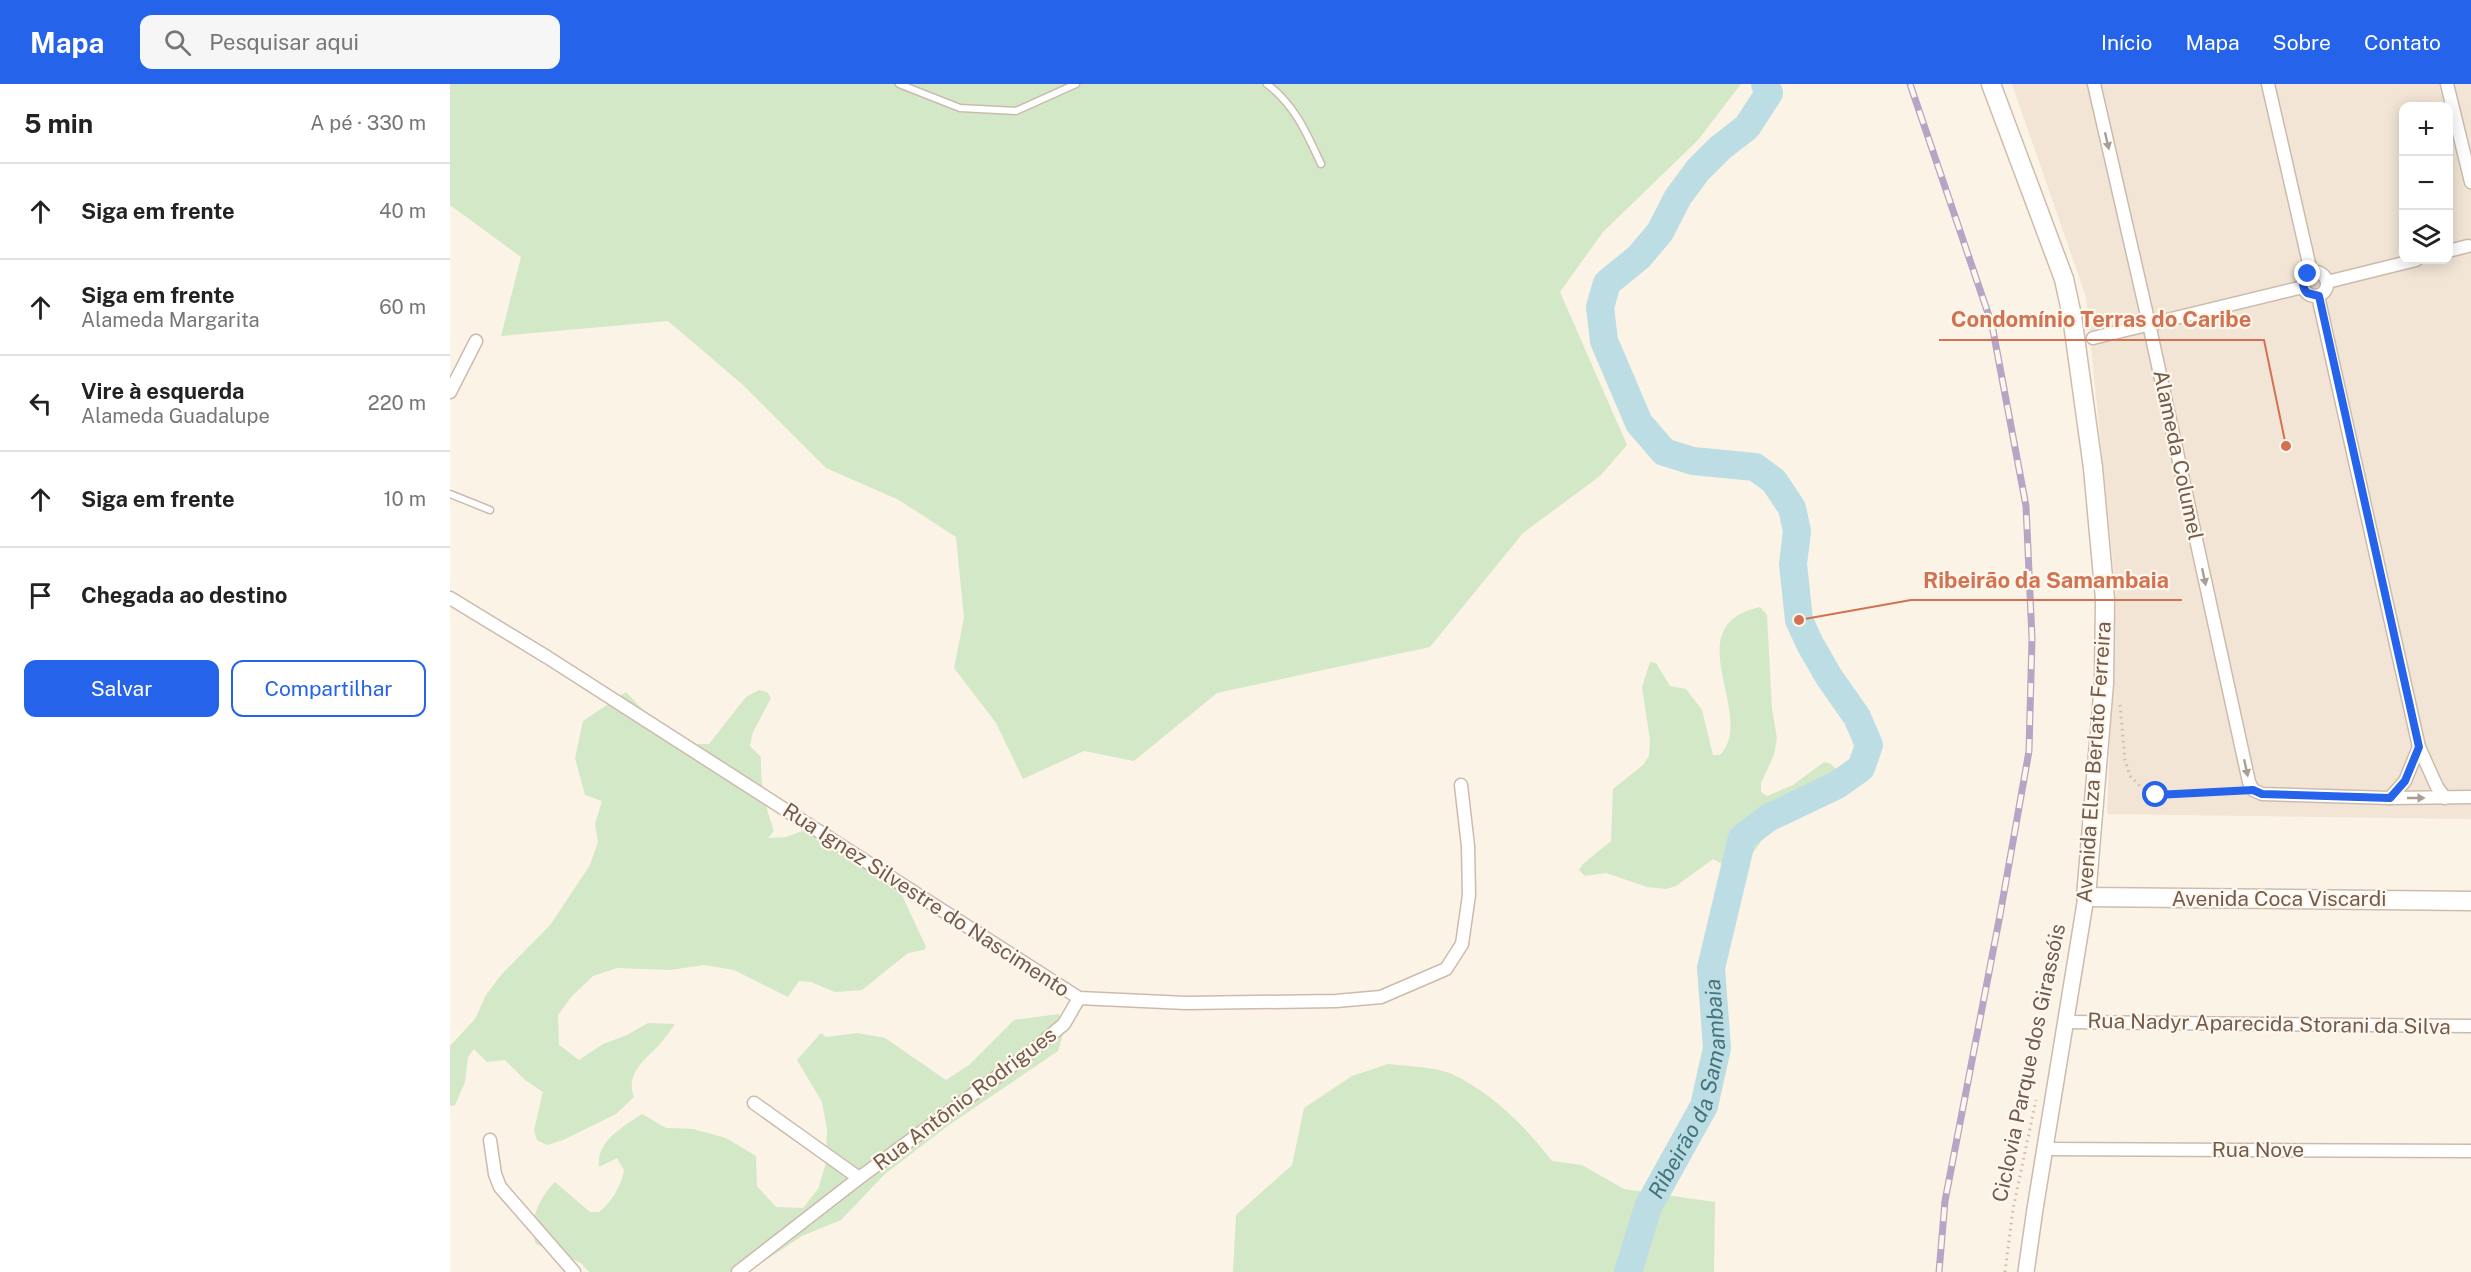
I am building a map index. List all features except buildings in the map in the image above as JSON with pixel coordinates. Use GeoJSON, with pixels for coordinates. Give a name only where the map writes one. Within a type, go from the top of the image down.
{"type":"FeatureCollection","features":[{"type":"Feature","properties":{"kind":"main road","name":"Avenida Elza Berlato Ferreira"},"geometry":{"type":"LineString","coordinates":[[1991,84],[2064,279],[2072,316],[2093,468],[2104,599],[2104,683],[2086,897]]}},
{"type":"Feature","properties":{"kind":"main road","name":"Avenida Coca Viscardi"},"geometry":{"type":"LineString","coordinates":[[2086,897],[2471,901]]}},
{"type":"Feature","properties":{"kind":"street","name":"Alameda Columel"},"geometry":{"type":"LineString","coordinates":[[2094,84],[2249,782],[2253,790]]}},
{"type":"Feature","properties":{"kind":"street"},"geometry":{"type":"LineString","coordinates":[[2268,84],[2311,272]]}},
{"type":"Feature","properties":{"kind":"street"},"geometry":{"type":"LineString","coordinates":[[2447,84],[2471,182]]}},
{"type":"Feature","properties":{"kind":"street"},"geometry":{"type":"LineString","coordinates":[[2453,250],[2470,245]]}},
{"type":"Feature","properties":{"kind":"street"},"geometry":{"type":"LineString","coordinates":[[2327,282],[2400,264]]}},
{"type":"Feature","properties":{"kind":"street"},"geometry":{"type":"LineString","coordinates":[[2311,272],[2321,273],[2327,282],[2325,290],[2319,296],[2307,293],[2303,287],[2305,276],[2311,272]]}},
{"type":"Feature","properties":{"kind":"street"},"geometry":{"type":"LineString","coordinates":[[2093,338],[2303,287]]}},
{"type":"Feature","properties":{"kind":"street"},"geometry":{"type":"LineString","coordinates":[[2319,296],[2419,747],[2437,787],[2445,798]]}},
{"type":"Feature","properties":{"kind":"street"},"geometry":{"type":"LineString","coordinates":[[450,392],[476,341]]}},
{"type":"Feature","properties":{"kind":"street","name":"Rua Ignez Silvestre do Nascimento"},"geometry":{"type":"LineString","coordinates":[[450,598],[548,657],[1079,998],[1186,1003],[1336,1001],[1381,997],[1446,969],[1462,944],[1469,895],[1468,846],[1461,785]]}},
{"type":"Feature","properties":{"kind":"street"},"geometry":{"type":"LineString","coordinates":[[2390,798],[2405,781],[2419,747]]}},
{"type":"Feature","properties":{"kind":"street"},"geometry":{"type":"LineString","coordinates":[[2253,790],[2262,794],[2390,798],[2471,797]]}},
{"type":"Feature","properties":{"kind":"street","name":"Avenida Elza Berlato Ferreira"},"geometry":{"type":"LineString","coordinates":[[2026,1272],[2086,897]]}},
{"type":"Feature","properties":{"kind":"street","name":"Rua Antônio Rodrigues"},"geometry":{"type":"LineString","coordinates":[[754,1103],[859,1178],[1028,1054],[1064,1023],[1079,998]]}},
{"type":"Feature","properties":{"kind":"street","name":"Rua Nadyr Aparecida Storani da Silva"},"geometry":{"type":"LineString","coordinates":[[2067,1022],[2471,1026]]}},
{"type":"Feature","properties":{"kind":"street"},"geometry":{"type":"LineString","coordinates":[[489,1140],[495,1174],[500,1187],[574,1272]]}},
{"type":"Feature","properties":{"kind":"street","name":"Rua Nove"},"geometry":{"type":"LineString","coordinates":[[2045,1149],[2471,1151]]}},
{"type":"Feature","properties":{"kind":"street"},"geometry":{"type":"LineString","coordinates":[[738,1272],[859,1178]]}},
{"type":"Feature","properties":{"kind":"lane"},"geometry":{"type":"LineString","coordinates":[[899,84],[960,108],[1016,111],[1076,84]]}},
{"type":"Feature","properties":{"kind":"lane"},"geometry":{"type":"LineString","coordinates":[[1267,84],[1279,92],[1300,119],[1321,164]]}},
{"type":"Feature","properties":{"kind":"lane"},"geometry":{"type":"LineString","coordinates":[[450,494],[490,510]]}},
{"type":"Feature","properties":{"kind":"path"},"geometry":{"type":"LineString","coordinates":[[2120,699],[2125,760],[2130,776],[2142,788],[2156,795],[2253,790]]}},
{"type":"Feature","properties":{"kind":"path","name":"Ciclovia Parque dos Girassóis"},"geometry":{"type":"LineString","coordinates":[[2005,1272],[2013,1209],[2038,1091]]}},
{"type":"Feature","properties":{"kind":"shaded area"},"geometry":{"type":"Polygon","coordinates":[[[2012,84],[2471,84],[2471,819],[2107,814],[2116,594],[2086,297],[2012,84]]]}},
{"type":"Feature","properties":{"kind":"green space"},"geometry":{"type":"Polygon","coordinates":[[[450,84],[1741,84],[1698,140],[1603,232],[1560,292],[1627,445],[1600,476],[1523,533],[1430,647],[1217,693],[1134,761],[1084,751],[1023,779],[996,723],[954,668],[964,618],[956,537],[899,500],[826,468],[743,385],[668,321],[501,336],[521,257],[450,205],[450,84]]]}},
{"type":"Feature","properties":{"kind":"green space"},"geometry":{"type":"Polygon","coordinates":[[[1760,607],[1767,615],[1772,709],[1777,738],[1774,755],[1761,783],[1761,792],[1767,796],[1793,785],[1824,762],[1831,764],[1839,772],[1818,794],[1778,819],[1750,856],[1739,865],[1729,866],[1713,859],[1676,886],[1666,889],[1647,887],[1606,873],[1585,876],[1579,870],[1583,864],[1611,841],[1613,789],[1643,765],[1649,756],[1650,740],[1642,687],[1650,662],[1656,663],[1670,686],[1686,689],[1702,710],[1713,755],[1720,755],[1729,738],[1730,718],[1720,652],[1723,633],[1735,617],[1760,607]]]}},
{"type":"Feature","properties":{"kind":"green space"},"geometry":{"type":"Polygon","coordinates":[[[759,690],[767,692],[771,698],[753,732],[750,746],[761,757],[764,795],[774,831],[768,838],[786,837],[808,829],[868,864],[900,891],[926,947],[924,950],[908,953],[862,990],[835,992],[811,982],[799,981],[788,997],[734,970],[704,965],[670,970],[617,968],[593,976],[572,996],[558,1015],[559,1045],[579,1060],[603,1044],[627,1035],[648,1023],[675,1024],[638,1067],[632,1081],[634,1097],[616,1114],[563,1140],[547,1145],[537,1140],[534,1130],[543,1092],[525,1080],[505,1060],[487,1062],[474,1049],[468,1057],[465,1082],[455,1105],[450,1106],[450,1046],[475,1019],[486,995],[502,974],[551,924],[590,865],[598,842],[595,824],[602,801],[585,795],[575,758],[583,721],[626,692],[660,728],[688,744],[709,744],[746,697],[759,690]]]}},
{"type":"Feature","properties":{"kind":"green space"},"geometry":{"type":"Polygon","coordinates":[[[1059,1014],[1064,1031],[1058,1051],[949,1125],[885,1174],[841,1220],[802,1236],[748,1272],[589,1272],[581,1263],[536,1244],[533,1228],[536,1211],[544,1195],[555,1182],[590,1212],[599,1212],[608,1204],[618,1188],[624,1170],[617,1158],[599,1167],[602,1150],[612,1136],[642,1114],[666,1128],[693,1129],[726,1138],[756,1156],[757,1186],[776,1207],[803,1208],[818,1189],[826,1163],[827,1129],[822,1102],[797,1060],[821,1033],[826,1037],[858,1033],[885,1038],[946,1080],[969,1065],[1014,1020],[1059,1014]]]}},
{"type":"Feature","properties":{"kind":"green space"},"geometry":{"type":"Polygon","coordinates":[[[1388,1064],[1438,1070],[1467,1082],[1507,1112],[1531,1135],[1552,1161],[1582,1165],[1624,1189],[1715,1202],[1714,1272],[1233,1272],[1236,1215],[1292,1165],[1304,1108],[1352,1076],[1388,1064]]]}},
{"type":"Feature","properties":{"kind":"waterway","name":"Ribeirão da Samambaia"},"geometry":{"type":"LineString","coordinates":[[1628,1272],[1648,1207],[1704,1106],[1717,1048],[1711,968],[1742,838],[1768,818],[1837,785],[1861,768],[1869,745],[1857,717],[1829,677],[1799,620],[1793,564],[1797,531],[1792,508],[1774,481],[1755,467],[1693,461],[1664,452],[1639,423],[1604,341],[1600,307],[1607,283],[1639,257],[1660,232],[1678,197],[1698,170],[1720,148],[1747,127],[1769,93],[1765,84]]}},
{"type":"Feature","properties":{"kind":"railway"},"geometry":{"type":"LineString","coordinates":[[1910,84],[1992,325],[2026,506],[2032,638],[2029,751],[1945,1201],[1939,1272]]}},
{"type":"Feature","properties":{"kind":"place","name":"Condomínio Terras do Caribe"},"geometry":{"type":"Point","coordinates":[2286,446]}},
{"type":"Feature","properties":{"kind":"place","name":"Ribeirão da Samambaia"},"geometry":{"type":"Point","coordinates":[1799,620]}},
{"type":"Feature","properties":{"kind":"route"},"geometry":{"type":"LineString","coordinates":[[2156,795],[2253,790],[2262,794],[2390,798],[2405,781],[2419,747],[2319,296],[2307,293],[2303,287],[2303,280],[2308,274]]}}]}
